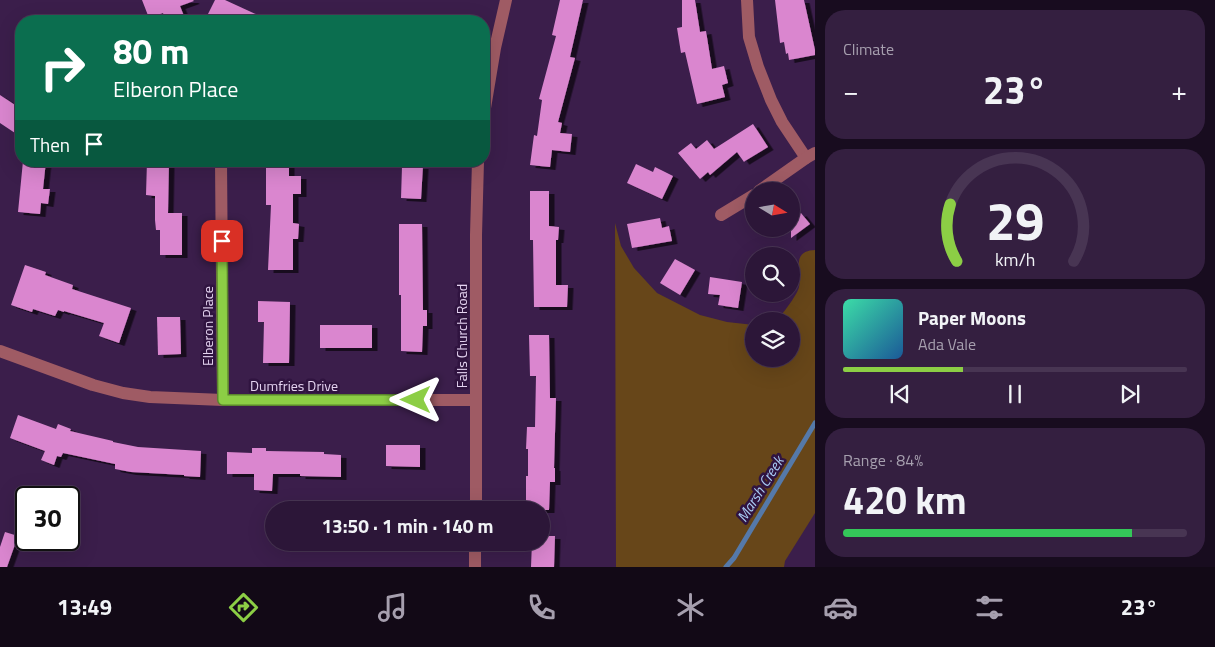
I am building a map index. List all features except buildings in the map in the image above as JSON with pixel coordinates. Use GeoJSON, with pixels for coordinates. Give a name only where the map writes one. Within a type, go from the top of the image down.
{"type":"FeatureCollection","features":[{"type":"Feature","properties":{"kind":"street"},"geometry":{"type":"LineString","coordinates":[[490,78],[506,0]]}},
{"type":"Feature","properties":{"kind":"street"},"geometry":{"type":"LineString","coordinates":[[747,0],[750,37],[758,66],[771,100],[782,122],[811,155],[772,182]]}},
{"type":"Feature","properties":{"kind":"street","name":"Elberon Place"},"geometry":{"type":"LineString","coordinates":[[221,167],[223,400]]}},
{"type":"Feature","properties":{"kind":"street","name":"Falls Church Road"},"geometry":{"type":"LineString","coordinates":[[476,501],[478,167]]}},
{"type":"Feature","properties":{"kind":"street"},"geometry":{"type":"LineString","coordinates":[[720,215],[745,200]]}},
{"type":"Feature","properties":{"kind":"street","name":"Dumfries Drive"},"geometry":{"type":"LineString","coordinates":[[0,350],[92,385],[150,397],[223,400],[476,400]]}},
{"type":"Feature","properties":{"kind":"street"},"geometry":{"type":"LineString","coordinates":[[475,567],[476,551]]}},
{"type":"Feature","properties":{"kind":"shaded area"},"geometry":{"type":"Polygon","coordinates":[[[615,223],[621,246],[634,268],[657,293],[700,315],[727,322],[745,324],[745,367],[800,367],[800,312],[783,312],[791,302],[800,302],[800,258],[807,251],[815,250],[815,513],[785,561],[784,567],[616,567],[615,223]]]}},
{"type":"Feature","properties":{"kind":"waterway","name":"Marsh Creek"},"geometry":{"type":"LineString","coordinates":[[726,567],[734,558],[815,423]]}},
{"type":"Feature","properties":{"kind":"route"},"geometry":{"type":"LineString","coordinates":[[222,241],[223,400],[416,400]]}}]}
